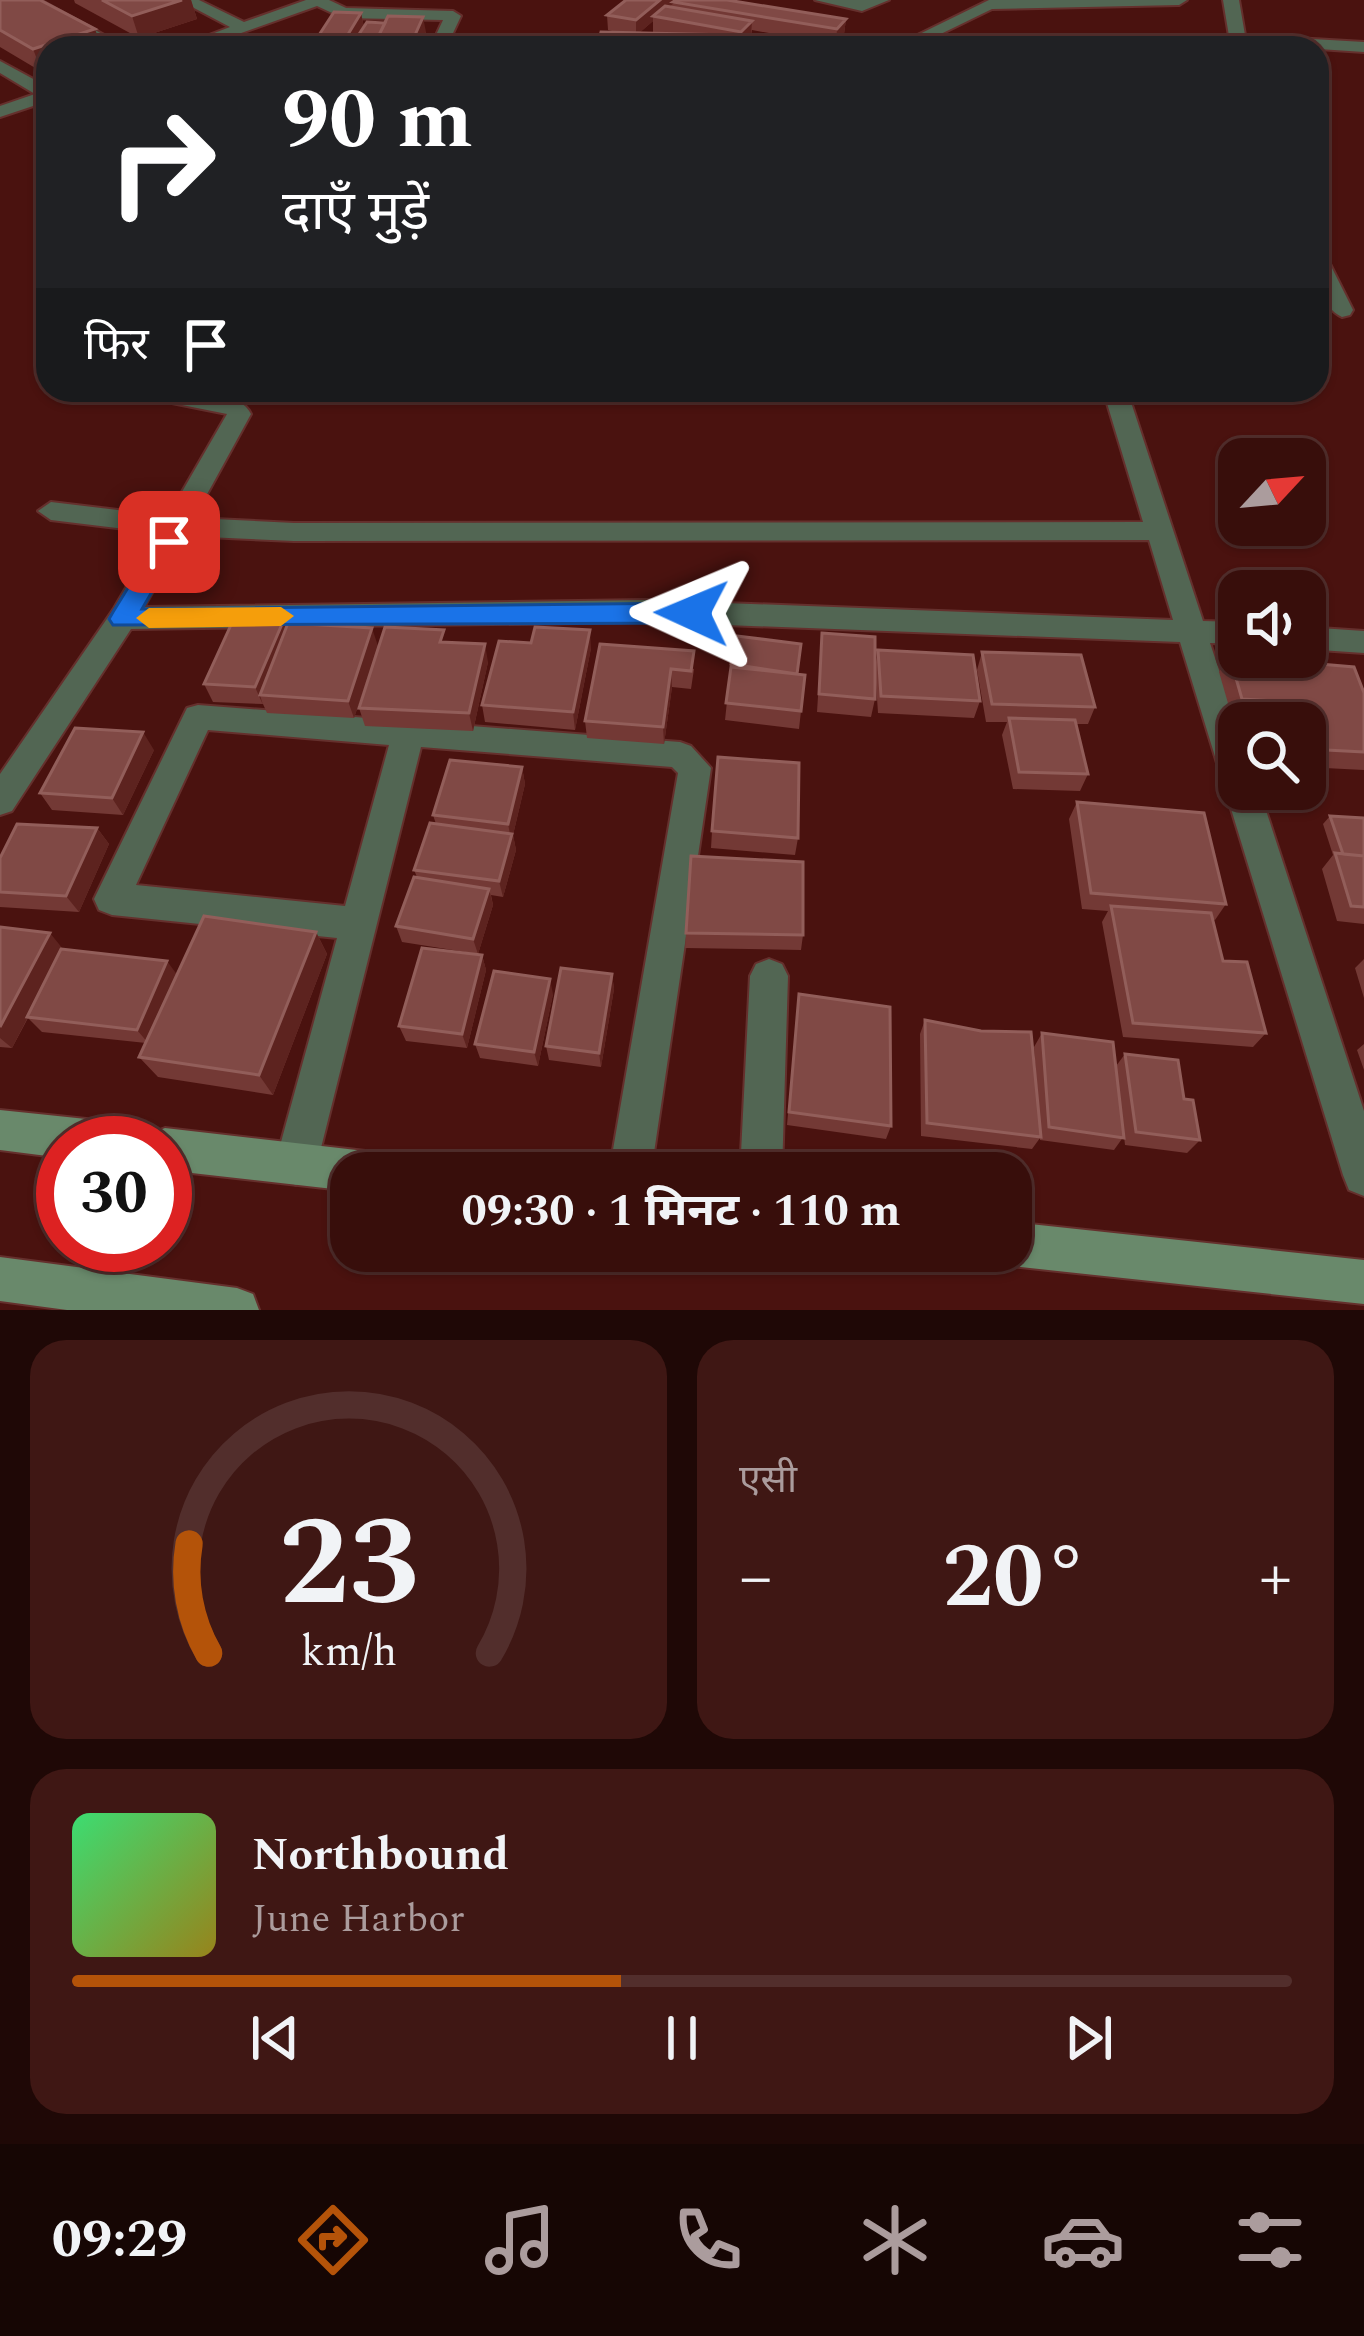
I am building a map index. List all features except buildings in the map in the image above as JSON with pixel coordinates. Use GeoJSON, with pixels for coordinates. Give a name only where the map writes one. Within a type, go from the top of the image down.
{"type":"FeatureCollection","features":[{"type":"Feature","properties":{"kind":"main road"},"geometry":{"type":"LineString","coordinates":[[0,1130],[36,1134]]}},
{"type":"Feature","properties":{"kind":"main road"},"geometry":{"type":"LineString","coordinates":[[192,1152],[330,1168]]}},
{"type":"Feature","properties":{"kind":"main road"},"geometry":{"type":"LineString","coordinates":[[1032,1246],[1364,1282]]}},
{"type":"Feature","properties":{"kind":"main road"},"geometry":{"type":"LineString","coordinates":[[0,1279],[237,1310]]}},
{"type":"Feature","properties":{"kind":"street"},"geometry":{"type":"LineString","coordinates":[[187,0],[243,27]]}},
{"type":"Feature","properties":{"kind":"street"},"geometry":{"type":"LineString","coordinates":[[823,0],[862,5],[881,0]]}},
{"type":"Feature","properties":{"kind":"street"},"geometry":{"type":"LineString","coordinates":[[924,36],[989,5],[1179,0]]}},
{"type":"Feature","properties":{"kind":"street"},"geometry":{"type":"LineString","coordinates":[[1231,0],[1237,36]]}},
{"type":"Feature","properties":{"kind":"street"},"geometry":{"type":"LineString","coordinates":[[217,36],[320,1],[343,13],[453,16],[444,36]]}},
{"type":"Feature","properties":{"kind":"street"},"geometry":{"type":"LineString","coordinates":[[28,6],[94,36]]}},
{"type":"Feature","properties":{"kind":"street"},"geometry":{"type":"LineString","coordinates":[[333,31],[343,13]]}},
{"type":"Feature","properties":{"kind":"street"},"geometry":{"type":"LineString","coordinates":[[1329,46],[1364,47]]}},
{"type":"Feature","properties":{"kind":"street"},"geometry":{"type":"LineString","coordinates":[[0,66],[36,87]]}},
{"type":"Feature","properties":{"kind":"street"},"geometry":{"type":"LineString","coordinates":[[0,112],[36,98]]}},
{"type":"Feature","properties":{"kind":"street"},"geometry":{"type":"LineString","coordinates":[[1329,275],[1353,309]]}},
{"type":"Feature","properties":{"kind":"street"},"geometry":{"type":"LineString","coordinates":[[0,801],[123,619],[178,526],[239,414],[235,405],[222,402]]}},
{"type":"Feature","properties":{"kind":"street"},"geometry":{"type":"LineString","coordinates":[[1119,402],[1218,714]]}},
{"type":"Feature","properties":{"kind":"street"},"geometry":{"type":"LineString","coordinates":[[51,511],[178,526],[294,532],[1160,531]]}},
{"type":"Feature","properties":{"kind":"street"},"geometry":{"type":"LineString","coordinates":[[123,619],[646,611],[1218,632]]}},
{"type":"Feature","properties":{"kind":"street"},"geometry":{"type":"LineString","coordinates":[[1326,639],[1364,642]]}},
{"type":"Feature","properties":{"kind":"street"},"geometry":{"type":"LineString","coordinates":[[358,924],[112,898],[198,717],[680,755],[695,768],[633,1152]]}},
{"type":"Feature","properties":{"kind":"street"},"geometry":{"type":"LineString","coordinates":[[296,1164],[408,734]]}},
{"type":"Feature","properties":{"kind":"street"},"geometry":{"type":"LineString","coordinates":[[1249,810],[1364,1175]]}},
{"type":"Feature","properties":{"kind":"street"},"geometry":{"type":"LineString","coordinates":[[762,1152],[769,976]]}},
{"type":"Feature","properties":{"kind":"slow traffic"},"geometry":{"type":"LineString","coordinates":[[149,618],[281,616]]}},
{"type":"Feature","properties":{"kind":"route"},"geometry":{"type":"LineString","coordinates":[[169,542],[123,619],[692,613]]}}]}
